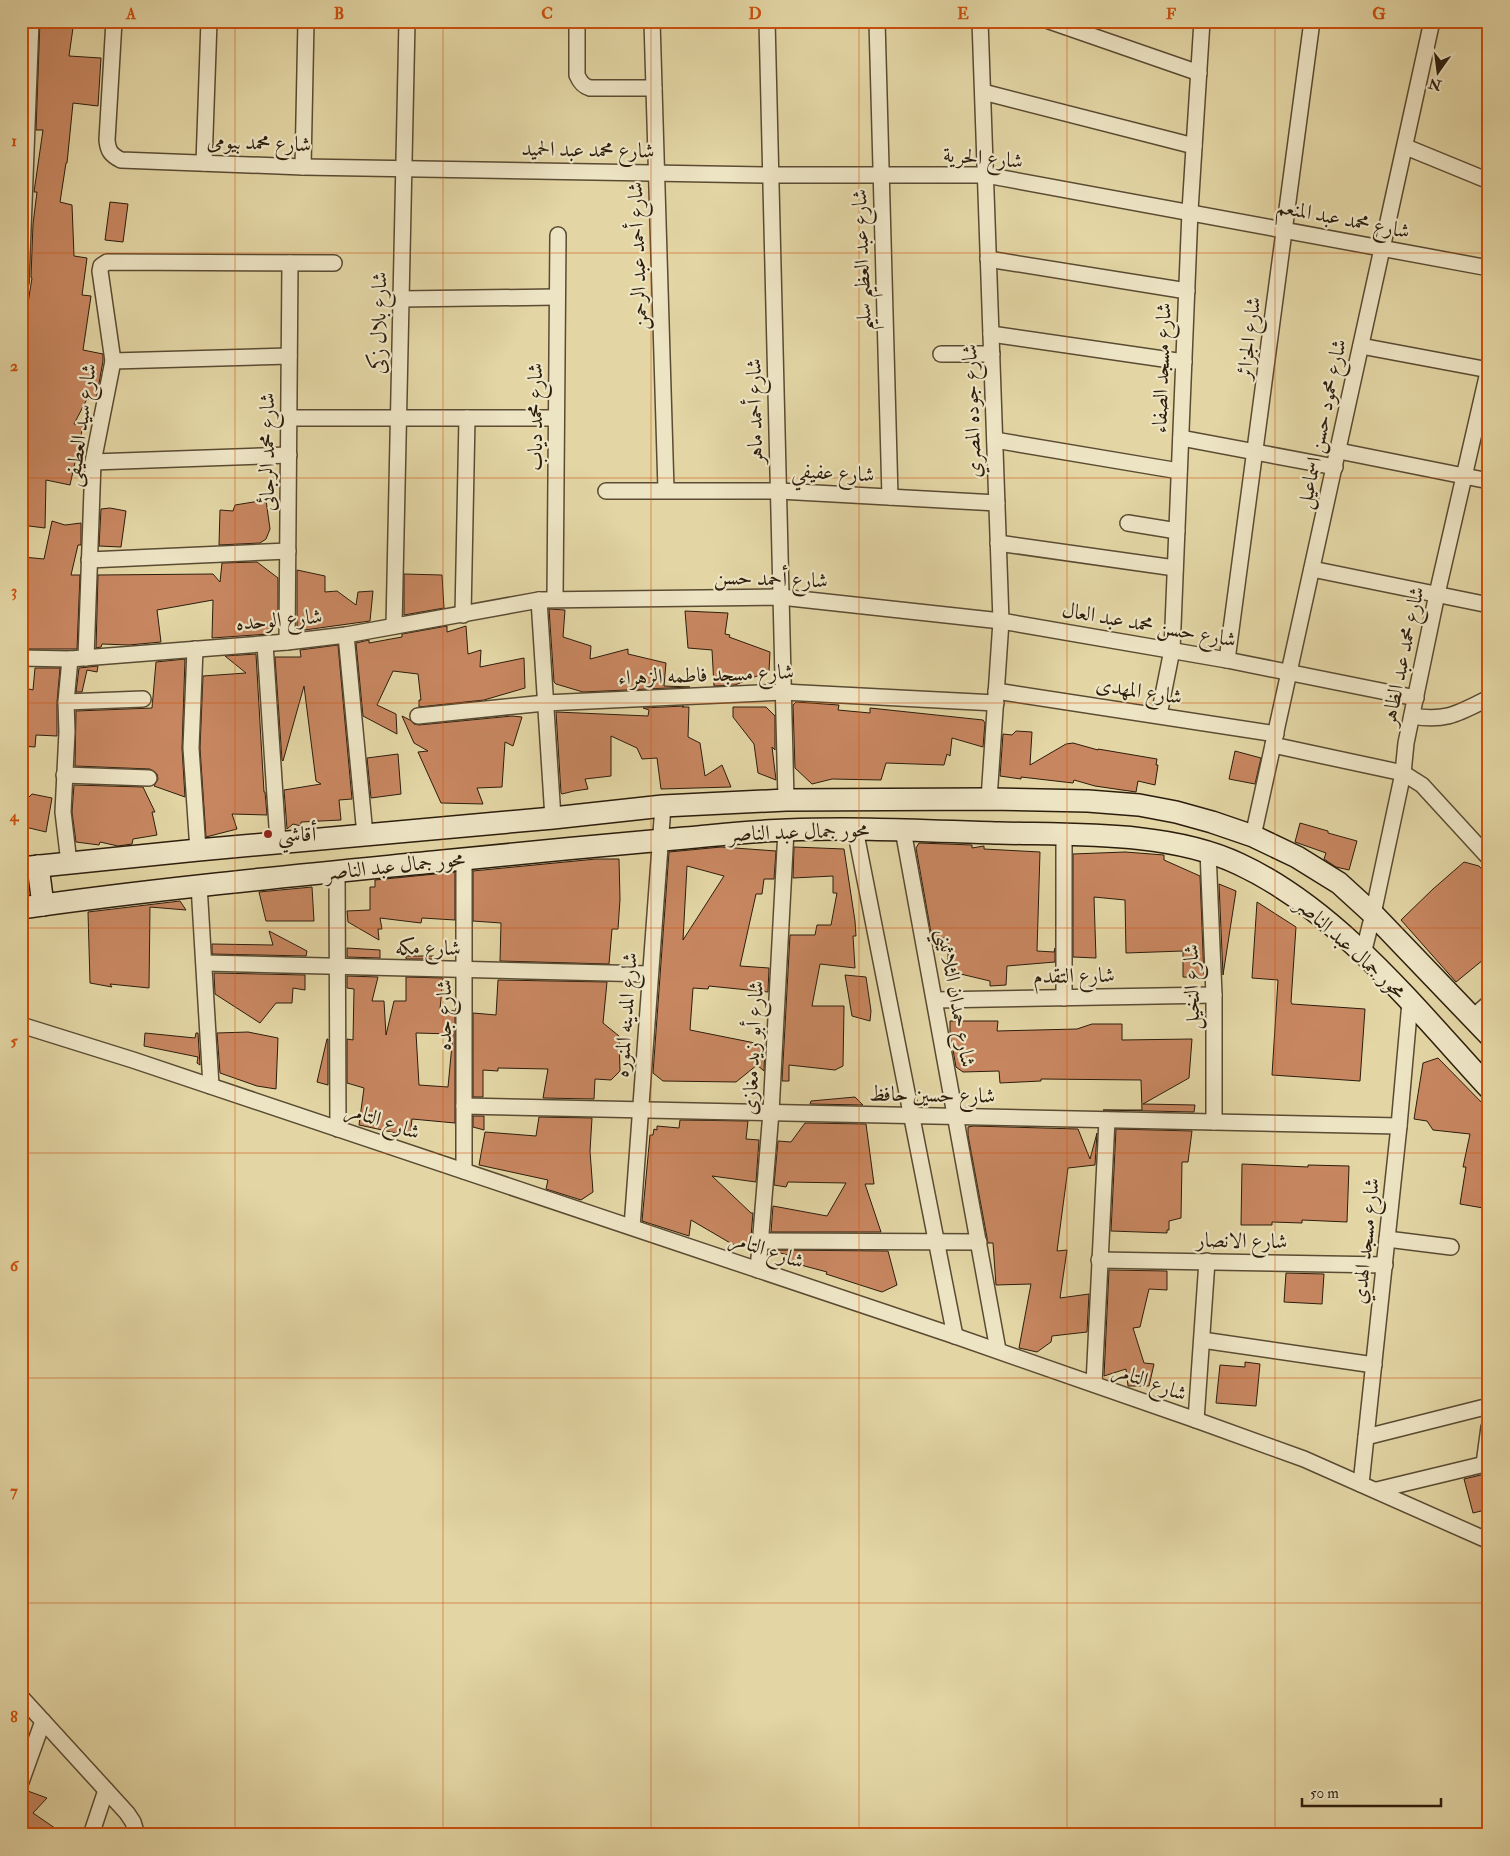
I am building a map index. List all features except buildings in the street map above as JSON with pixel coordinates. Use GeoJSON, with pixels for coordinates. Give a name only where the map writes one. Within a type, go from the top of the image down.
{"type":"FeatureCollection","features":[{"type":"Feature","properties":{"kind":"street"},"geometry":{"type":"LineString","coordinates":[[21,282],[31,21]]}},
{"type":"Feature","properties":{"kind":"street","name":"شارع محمد بيومى"},"geometry":{"type":"LineString","coordinates":[[114,21],[107,140],[108,150],[112,156],[120,160],[404,168]]}},
{"type":"Feature","properties":{"kind":"street"},"geometry":{"type":"LineString","coordinates":[[204,163],[209,21]]}},
{"type":"Feature","properties":{"kind":"street"},"geometry":{"type":"LineString","coordinates":[[303,166],[306,21]]}},
{"type":"Feature","properties":{"kind":"street","name":"شارع بلال زكى"},"geometry":{"type":"LineString","coordinates":[[394,626],[407,21]]}},
{"type":"Feature","properties":{"kind":"street"},"geometry":{"type":"LineString","coordinates":[[577,21],[577,75],[584,86],[590,88],[654,88]]}},
{"type":"Feature","properties":{"kind":"street","name":"شارع أحمد عبد الرحمن"},"geometry":{"type":"LineString","coordinates":[[652,21],[666,490]]}},
{"type":"Feature","properties":{"kind":"street","name":"شارع أحمد ماهر"},"geometry":{"type":"LineString","coordinates":[[767,21],[786,800]]}},
{"type":"Feature","properties":{"kind":"street","name":"شارع عبد العظيم سليم"},"geometry":{"type":"LineString","coordinates":[[877,21],[890,497]]}},
{"type":"Feature","properties":{"kind":"street","name":"شارع جوده المصري"},"geometry":{"type":"LineString","coordinates":[[980,21],[1001,620],[989,799]]}},
{"type":"Feature","properties":{"kind":"street"},"geometry":{"type":"LineString","coordinates":[[1049,21],[1198,73]]}},
{"type":"Feature","properties":{"kind":"street","name":"شارع مسجد الصفاء"},"geometry":{"type":"LineString","coordinates":[[1158,715],[1172,650],[1190,211],[1202,21]]}},
{"type":"Feature","properties":{"kind":"street","name":"شارع الجزائر"},"geometry":{"type":"LineString","coordinates":[[1227,660],[1312,21]]}},
{"type":"Feature","properties":{"kind":"street","name":"شارع محمود حسن اسماعيل"},"geometry":{"type":"LineString","coordinates":[[1253,836],[1339,451],[1382,248],[1406,147],[1432,21]]}},
{"type":"Feature","properties":{"kind":"street"},"geometry":{"type":"LineString","coordinates":[[983,92],[1194,146]]}},
{"type":"Feature","properties":{"kind":"street"},"geometry":{"type":"LineString","coordinates":[[1406,147],[1489,181]]}},
{"type":"Feature","properties":{"kind":"street","name":"شارع محمد عبد الحميد"},"geometry":{"type":"LineString","coordinates":[[404,168],[771,175]]}},
{"type":"Feature","properties":{"kind":"street","name":"شارع الحرية"},"geometry":{"type":"LineString","coordinates":[[771,175],[986,175],[1190,211]]}},
{"type":"Feature","properties":{"kind":"street","name":"شارع محمد عبد المنعم"},"geometry":{"type":"LineString","coordinates":[[1190,211],[1489,268]]}},
{"type":"Feature","properties":{"kind":"street","name":"شارع محمد دياب"},"geometry":{"type":"LineString","coordinates":[[555,599],[558,234]]}},
{"type":"Feature","properties":{"kind":"street"},"geometry":{"type":"LineString","coordinates":[[988,259],[1187,291]]}},
{"type":"Feature","properties":{"kind":"street","name":"شارع سيد العطيفى"},"geometry":{"type":"LineString","coordinates":[[86,658],[93,462],[113,361],[100,271],[101,266],[107,262],[290,263]]}},
{"type":"Feature","properties":{"kind":"street"},"geometry":{"type":"LineString","coordinates":[[290,263],[334,263]]}},
{"type":"Feature","properties":{"kind":"street","name":"شارع محمد الرجائى"},"geometry":{"type":"LineString","coordinates":[[287,642],[290,263]]}},
{"type":"Feature","properties":{"kind":"street"},"geometry":{"type":"LineString","coordinates":[[401,300],[557,297]]}},
{"type":"Feature","properties":{"kind":"street"},"geometry":{"type":"LineString","coordinates":[[991,334],[1184,362]]}},
{"type":"Feature","properties":{"kind":"street"},"geometry":{"type":"LineString","coordinates":[[1361,346],[1489,369]]}},
{"type":"Feature","properties":{"kind":"street"},"geometry":{"type":"LineString","coordinates":[[941,354],[992,354]]}},
{"type":"Feature","properties":{"kind":"street"},"geometry":{"type":"LineString","coordinates":[[113,361],[290,356]]}},
{"type":"Feature","properties":{"kind":"street","name":"شارع محمد عبد الظاهر"},"geometry":{"type":"LineString","coordinates":[[1363,954],[1403,773],[1412,716],[1437,594],[1489,369]]}},
{"type":"Feature","properties":{"kind":"street"},"geometry":{"type":"LineString","coordinates":[[289,418],[556,418]]}},
{"type":"Feature","properties":{"kind":"street"},"geometry":{"type":"LineString","coordinates":[[463,615],[467,418]]}},
{"type":"Feature","properties":{"kind":"street"},"geometry":{"type":"LineString","coordinates":[[1181,438],[1335,467]]}},
{"type":"Feature","properties":{"kind":"street"},"geometry":{"type":"LineString","coordinates":[[995,440],[1179,471]]}},
{"type":"Feature","properties":{"kind":"street"},"geometry":{"type":"LineString","coordinates":[[1339,451],[1489,481]]}},
{"type":"Feature","properties":{"kind":"street"},"geometry":{"type":"LineString","coordinates":[[93,462],[289,455]]}},
{"type":"Feature","properties":{"kind":"street","name":"شارع عفيفي"},"geometry":{"type":"LineString","coordinates":[[606,490],[779,491],[997,503]]}},
{"type":"Feature","properties":{"kind":"street"},"geometry":{"type":"LineString","coordinates":[[1128,522],[1177,531]]}},
{"type":"Feature","properties":{"kind":"street"},"geometry":{"type":"LineString","coordinates":[[998,543],[1176,568]]}},
{"type":"Feature","properties":{"kind":"street"},"geometry":{"type":"LineString","coordinates":[[89,560],[288,551]]}},
{"type":"Feature","properties":{"kind":"street"},"geometry":{"type":"LineString","coordinates":[[1312,569],[1489,605]]}},
{"type":"Feature","properties":{"kind":"street","name":"شارع أحمد حسن"},"geometry":{"type":"LineString","coordinates":[[539,600],[781,597],[1001,620]]}},
{"type":"Feature","properties":{"kind":"street"},"geometry":{"type":"LineString","coordinates":[[539,600],[553,818]]}},
{"type":"Feature","properties":{"kind":"street","name":"شارع الوحده"},"geometry":{"type":"LineString","coordinates":[[21,658],[70,659],[287,642],[346,635],[539,600]]}},
{"type":"Feature","properties":{"kind":"street","name":"شارع حسن محمد عبد العال"},"geometry":{"type":"LineString","coordinates":[[1001,620],[1227,660],[1416,698]]}},
{"type":"Feature","properties":{"kind":"street"},"geometry":{"type":"LineString","coordinates":[[346,635],[365,835]]}},
{"type":"Feature","properties":{"kind":"street"},"geometry":{"type":"LineString","coordinates":[[265,644],[278,842]]}},
{"type":"Feature","properties":{"kind":"street"},"geometry":{"type":"LineString","coordinates":[[195,648],[191,748],[198,850]]}},
{"type":"Feature","properties":{"kind":"street"},"geometry":{"type":"LineString","coordinates":[[70,659],[66,702],[67,732],[63,812],[70,863]]}},
{"type":"Feature","properties":{"kind":"street","name":"شارع مسجد فاطمه الزهراء"},"geometry":{"type":"LineString","coordinates":[[418,716],[545,703],[783,692],[996,697]]}},
{"type":"Feature","properties":{"kind":"street","name":"شارع المهدى"},"geometry":{"type":"LineString","coordinates":[[996,697],[1158,715],[1274,739],[1403,773]]}},
{"type":"Feature","properties":{"kind":"street"},"geometry":{"type":"LineString","coordinates":[[66,702],[143,699]]}},
{"type":"Feature","properties":{"kind":"street"},"geometry":{"type":"LineString","coordinates":[[1412,716],[1430,720],[1451,717],[1488,700]]}},
{"type":"Feature","properties":{"kind":"street"},"geometry":{"type":"LineString","coordinates":[[1403,773],[1422,785],[1489,858]]}},
{"type":"Feature","properties":{"kind":"street"},"geometry":{"type":"LineString","coordinates":[[64,775],[149,778]]}},
{"type":"Feature","properties":{"kind":"street","name":"محور جمال عبد الناصر"},"geometry":{"type":"LineString","coordinates":[[30,867],[662,806],[786,800],[989,799],[1088,801],[1139,805],[1203,819],[1253,836],[1297,858],[1339,883],[1373,914],[1489,1035]]}},
{"type":"Feature","properties":{"kind":"street","name":"شارع المدينه المنوره"},"geometry":{"type":"LineString","coordinates":[[632,1227],[662,806]]}},
{"type":"Feature","properties":{"kind":"street"},"geometry":{"type":"LineString","coordinates":[[855,829],[955,1336]]}},
{"type":"Feature","properties":{"kind":"street","name":"محور جمال عبد الناصر"},"geometry":{"type":"LineString","coordinates":[[21,908],[337,871],[659,840],[786,830],[903,830],[1064,835],[1150,840],[1208,851],[1240,864],[1297,898],[1330,923],[1363,954],[1489,1088]]}},
{"type":"Feature","properties":{"kind":"street","name":"شارع أبو زيد مغازى"},"geometry":{"type":"LineString","coordinates":[[758,1270],[770,1112],[786,830]]}},
{"type":"Feature","properties":{"kind":"street","name":"شارع حمدان الثلاثيني"},"geometry":{"type":"LineString","coordinates":[[903,830],[998,1350]]}},
{"type":"Feature","properties":{"kind":"street"},"geometry":{"type":"LineString","coordinates":[[1064,835],[1064,998]]}},
{"type":"Feature","properties":{"kind":"street","name":"شارع النخيل"},"geometry":{"type":"LineString","coordinates":[[1208,851],[1214,995],[1214,1122]]}},
{"type":"Feature","properties":{"kind":"street","name":"شارع جده"},"geometry":{"type":"LineString","coordinates":[[464,859],[464,1171]]}},
{"type":"Feature","properties":{"kind":"street"},"geometry":{"type":"LineString","coordinates":[[30,867],[43,905]]}},
{"type":"Feature","properties":{"kind":"street"},"geometry":{"type":"LineString","coordinates":[[337,871],[338,1129]]}},
{"type":"Feature","properties":{"kind":"street"},"geometry":{"type":"LineString","coordinates":[[199,886],[211,1086]]}},
{"type":"Feature","properties":{"kind":"street","name":"شارع مكه"},"geometry":{"type":"LineString","coordinates":[[204,963],[650,974]]}},
{"type":"Feature","properties":{"kind":"street","name":"شارع التقدم"},"geometry":{"type":"LineString","coordinates":[[935,1000],[1214,995]]}},
{"type":"Feature","properties":{"kind":"street","name":"شارع مسجد الهدي"},"geometry":{"type":"LineString","coordinates":[[1361,1484],[1400,1126],[1410,1002]]}},
{"type":"Feature","properties":{"kind":"street"},"geometry":{"type":"LineString","coordinates":[[1472,1018],[1489,1003]]}},
{"type":"Feature","properties":{"kind":"street","name":"شارع التامر"},"geometry":{"type":"LineString","coordinates":[[21,1025],[211,1086],[998,1350],[1304,1459],[1489,1540]]}},
{"type":"Feature","properties":{"kind":"street","name":"شارع حسين حافظ"},"geometry":{"type":"LineString","coordinates":[[464,1106],[1400,1126]]}},
{"type":"Feature","properties":{"kind":"street"},"geometry":{"type":"LineString","coordinates":[[1094,1384],[1107,1120]]}},
{"type":"Feature","properties":{"kind":"street"},"geometry":{"type":"LineString","coordinates":[[1387,1239],[1451,1247]]}},
{"type":"Feature","properties":{"kind":"street"},"geometry":{"type":"LineString","coordinates":[[760,1241],[978,1242]]}},
{"type":"Feature","properties":{"kind":"street","name":"شارع الانصار"},"geometry":{"type":"LineString","coordinates":[[1099,1260],[1385,1265]]}},
{"type":"Feature","properties":{"kind":"street"},"geometry":{"type":"LineString","coordinates":[[1196,1420],[1207,1261]]}},
{"type":"Feature","properties":{"kind":"street"},"geometry":{"type":"LineString","coordinates":[[1202,1340],[1374,1365]]}},
{"type":"Feature","properties":{"kind":"street"},"geometry":{"type":"LineString","coordinates":[[1366,1437],[1489,1406]]}},
{"type":"Feature","properties":{"kind":"street"},"geometry":{"type":"LineString","coordinates":[[1377,1490],[1486,1463],[1489,1427]]}},
{"type":"Feature","properties":{"kind":"street"},"geometry":{"type":"LineString","coordinates":[[21,1697],[133,1822],[136,1835]]}},
{"type":"Feature","properties":{"kind":"street"},"geometry":{"type":"LineString","coordinates":[[21,1782],[43,1721]]}},
{"type":"Feature","properties":{"kind":"street"},"geometry":{"type":"LineString","coordinates":[[91,1835],[106,1790]]}},
{"type":"Feature","properties":{"kind":"place","name":"أقاشي"},"geometry":{"type":"Point","coordinates":[268,834]}}]}
